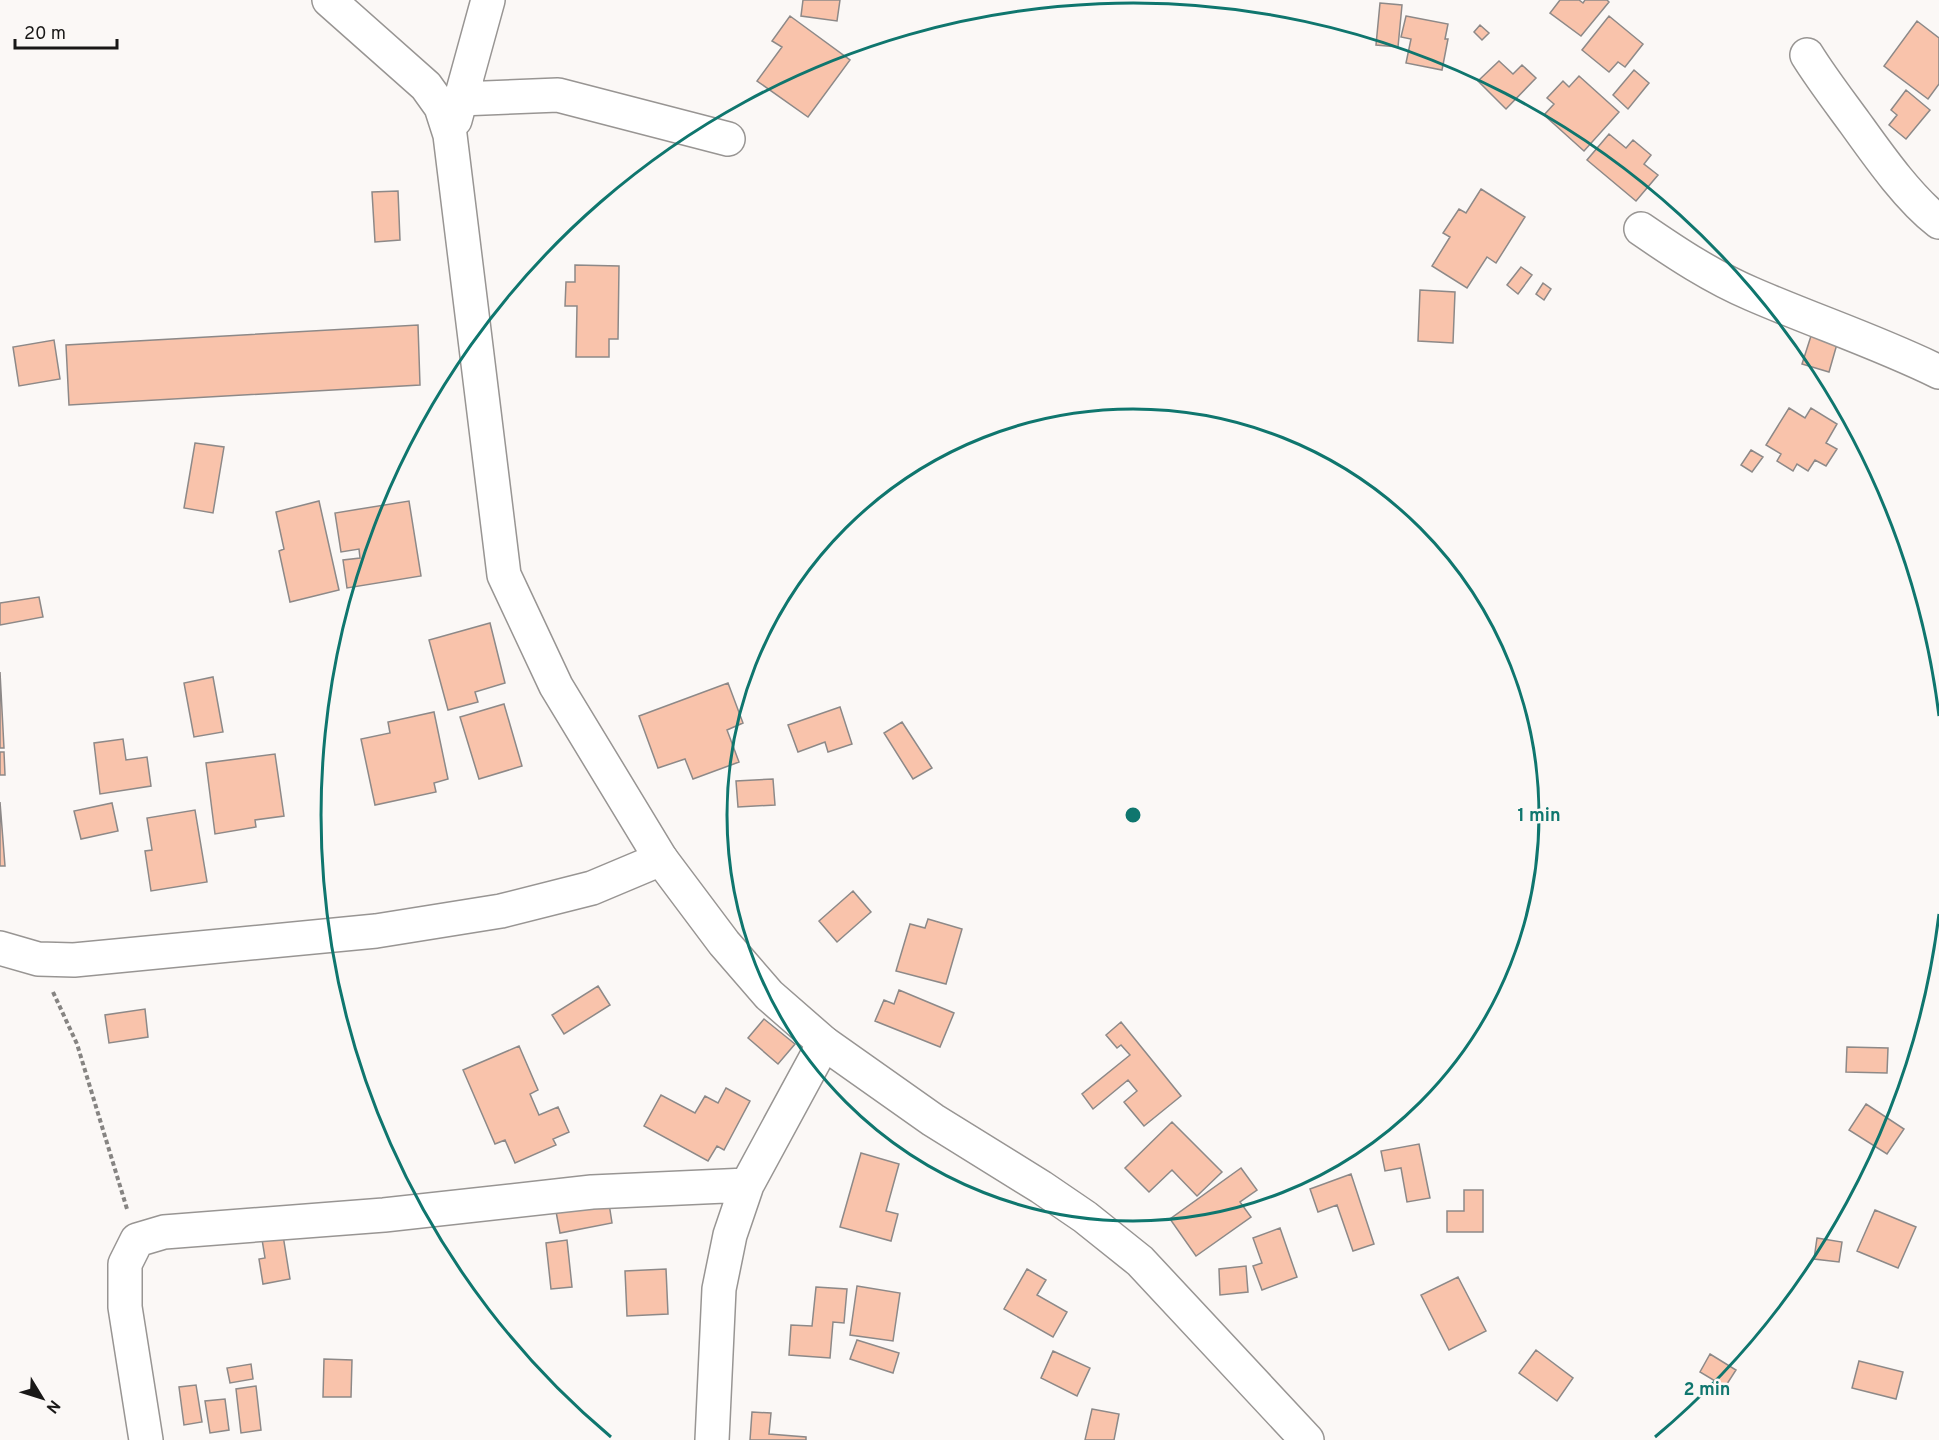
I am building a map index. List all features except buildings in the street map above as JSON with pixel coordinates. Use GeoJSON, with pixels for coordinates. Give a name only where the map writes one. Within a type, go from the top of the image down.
{"type":"FeatureCollection","features":[{"type":"Feature","properties":{"kind":"street"},"geometry":{"type":"LineString","coordinates":[[328,0],[426,86],[441,106],[450,135],[504,575],[556,686],[661,859],[724,943],[769,995],[824,1043],[933,1120],[1084,1216],[1140,1261],[1307,1440]]}},
{"type":"Feature","properties":{"kind":"street"},"geometry":{"type":"LineString","coordinates":[[450,135],[488,0]]}},
{"type":"Feature","properties":{"kind":"street"},"geometry":{"type":"LineString","coordinates":[[1807,55],[1878,155],[1917,201],[1939,222]]}},
{"type":"Feature","properties":{"kind":"street"},"geometry":{"type":"LineString","coordinates":[[460,99],[558,95],[728,139]]}},
{"type":"Feature","properties":{"kind":"street"},"geometry":{"type":"LineString","coordinates":[[1641,229],[1682,257],[1751,294],[1888,348],[1939,372]]}},
{"type":"Feature","properties":{"kind":"street"},"geometry":{"type":"LineString","coordinates":[[0,948],[38,958],[74,960],[376,931],[501,911],[592,888],[661,859]]}},
{"type":"Feature","properties":{"kind":"street"},"geometry":{"type":"LineString","coordinates":[[712,1440],[719,1289],[730,1235],[747,1185],[824,1043]]}},
{"type":"Feature","properties":{"kind":"street"},"geometry":{"type":"LineString","coordinates":[[146,1440],[125,1307],[125,1264],[137,1240],[164,1232],[384,1215],[592,1192],[747,1185]]}},
{"type":"Feature","properties":{"kind":"path"},"geometry":{"type":"LineString","coordinates":[[38,958],[77,1044],[137,1240]]}}]}
